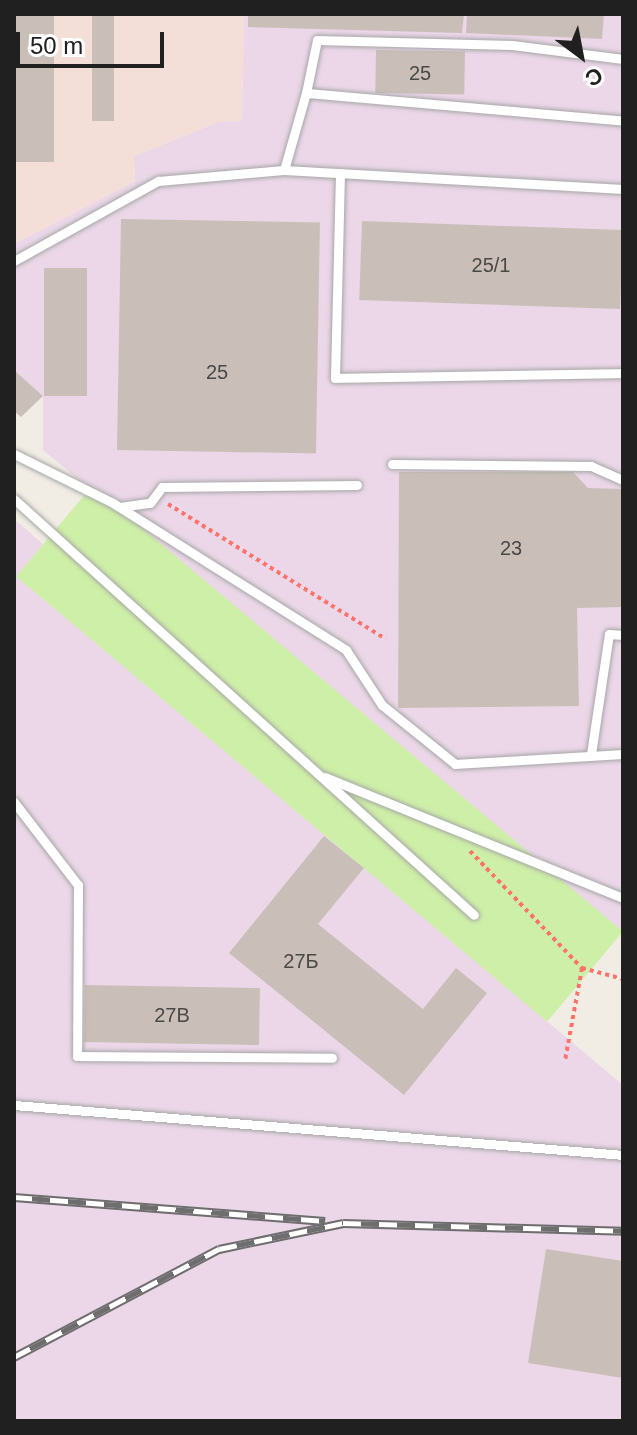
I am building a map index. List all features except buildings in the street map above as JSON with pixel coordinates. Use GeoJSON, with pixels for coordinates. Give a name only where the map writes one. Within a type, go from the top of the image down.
{"type":"FeatureCollection","features":[{"type":"Feature","properties":{"kind":"lane"},"geometry":{"type":"LineString","coordinates":[[284,170],[317,40],[512,45],[623,59]]}},
{"type":"Feature","properties":{"kind":"lane"},"geometry":{"type":"LineString","coordinates":[[306,93],[623,121]]}},
{"type":"Feature","properties":{"kind":"lane"},"geometry":{"type":"LineString","coordinates":[[14,261],[158,181],[284,170],[623,189]]}},
{"type":"Feature","properties":{"kind":"lane"},"geometry":{"type":"LineString","coordinates":[[340,173],[335,378],[623,373]]}},
{"type":"Feature","properties":{"kind":"lane"},"geometry":{"type":"LineString","coordinates":[[14,454],[120,507],[346,650],[382,705],[455,764],[623,754]]}},
{"type":"Feature","properties":{"kind":"lane"},"geometry":{"type":"LineString","coordinates":[[392,464],[591,466],[623,480]]}},
{"type":"Feature","properties":{"kind":"lane"},"geometry":{"type":"LineString","coordinates":[[120,507],[156,496],[162,487],[357,485]]}},
{"type":"Feature","properties":{"kind":"lane"},"geometry":{"type":"LineString","coordinates":[[14,499],[474,915]]}},
{"type":"Feature","properties":{"kind":"lane"},"geometry":{"type":"LineString","coordinates":[[591,754],[609,634],[623,635]]}},
{"type":"Feature","properties":{"kind":"lane"},"geometry":{"type":"LineString","coordinates":[[318,774],[623,898]]}},
{"type":"Feature","properties":{"kind":"lane"},"geometry":{"type":"LineString","coordinates":[[14,802],[78,885],[77,1056],[332,1058]]}},
{"type":"Feature","properties":{"kind":"lane"},"geometry":{"type":"LineString","coordinates":[[14,1105],[623,1155]]}},
{"type":"Feature","properties":{"kind":"path"},"geometry":{"type":"LineString","coordinates":[[156,496],[386,639]]}},
{"type":"Feature","properties":{"kind":"path"},"geometry":{"type":"LineString","coordinates":[[467,848],[582,968],[623,979]]}},
{"type":"Feature","properties":{"kind":"path"},"geometry":{"type":"LineString","coordinates":[[565,1061],[582,968]]}},
{"type":"Feature","properties":{"kind":"shaded area"},"geometry":{"type":"Polygon","coordinates":[[[14,14],[244,14],[242,121],[218,122],[134,156],[135,181],[14,244],[14,14]]]}},
{"type":"Feature","properties":{"kind":"shaded area"},"geometry":{"type":"Polygon","coordinates":[[[244,14],[623,14],[623,932],[43,450],[43,396],[14,370],[14,244],[135,181],[134,156],[218,122],[242,121],[244,14]]]}},
{"type":"Feature","properties":{"kind":"shaded area"},"geometry":{"type":"Polygon","coordinates":[[[14,519],[43,544],[17,577],[623,1085],[623,1421],[14,1421],[14,519]]]}},
{"type":"Feature","properties":{"kind":"green space"},"geometry":{"type":"Polygon","coordinates":[[[92,486],[623,931],[547,1022],[16,576],[92,486]]]}},
{"type":"Feature","properties":{"kind":"railway"},"geometry":{"type":"LineString","coordinates":[[14,1197],[325,1221]]}},
{"type":"Feature","properties":{"kind":"railway"},"geometry":{"type":"LineString","coordinates":[[14,1357],[219,1249],[343,1223],[623,1231]]}}]}
